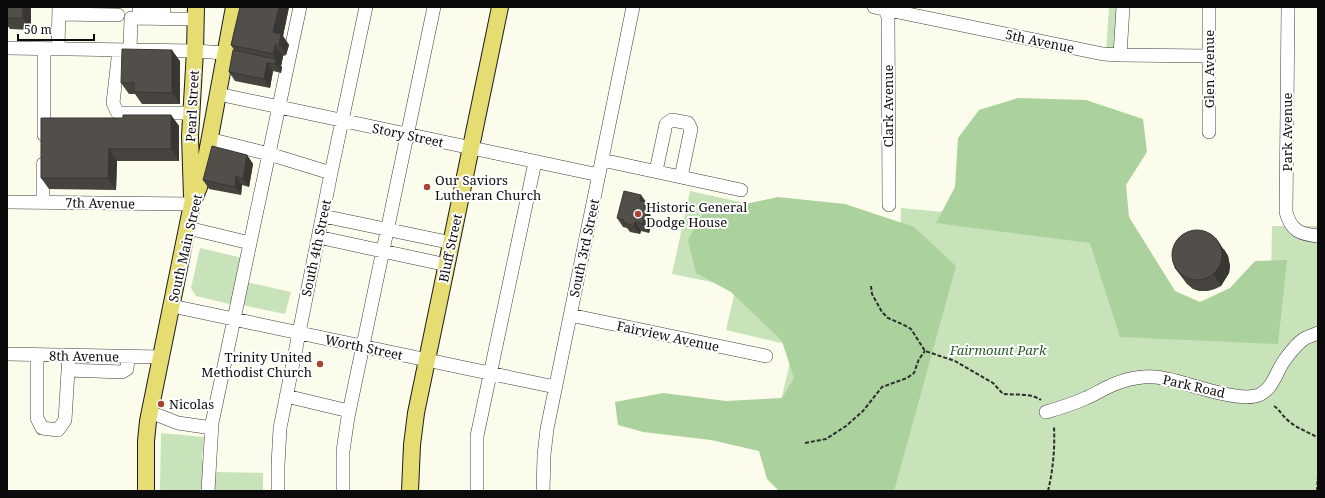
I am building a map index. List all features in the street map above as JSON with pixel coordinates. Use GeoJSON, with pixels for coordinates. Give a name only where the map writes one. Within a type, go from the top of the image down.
{"type":"FeatureCollection","features":[{"type":"Feature","properties":{"kind":"main road","name":"South Main Street"},"geometry":{"type":"LineString","coordinates":[[146,491],[146,441],[150,412],[192,204],[199,187],[210,139],[234,7]]}},
{"type":"Feature","properties":{"kind":"main road","name":"Bluff Street"},"geometry":{"type":"LineString","coordinates":[[410,491],[414,429],[500,7]]}},
{"type":"Feature","properties":{"kind":"main road","name":"Pearl Street"},"geometry":{"type":"LineString","coordinates":[[192,204],[190,164],[191,114],[196,13]]}},
{"type":"Feature","properties":{"kind":"street"},"geometry":{"type":"LineString","coordinates":[[139,7],[139,9],[164,10],[164,7]]}},
{"type":"Feature","properties":{"kind":"street"},"geometry":{"type":"LineString","coordinates":[[208,491],[212,428],[300,7]]}},
{"type":"Feature","properties":{"kind":"street","name":"South 4th Street"},"geometry":{"type":"LineString","coordinates":[[278,491],[278,447],[280,428],[331,172],[366,7]]}},
{"type":"Feature","properties":{"kind":"street"},"geometry":{"type":"LineString","coordinates":[[343,491],[343,451],[349,410],[434,7]]}},
{"type":"Feature","properties":{"kind":"street","name":"South 3rd Street"},"geometry":{"type":"LineString","coordinates":[[543,491],[544,455],[547,429],[633,7]]}},
{"type":"Feature","properties":{"kind":"street"},"geometry":{"type":"LineString","coordinates":[[1120,55],[1123,7]]}},
{"type":"Feature","properties":{"kind":"street","name":"Glen Avenue"},"geometry":{"type":"LineString","coordinates":[[1209,7],[1209,132]]}},
{"type":"Feature","properties":{"kind":"street","name":"Park Avenue"},"geometry":{"type":"LineString","coordinates":[[1288,7],[1286,212],[1289,222],[1293,227],[1304,235],[1318,236]]}},
{"type":"Feature","properties":{"kind":"street","name":"5th Avenue"},"geometry":{"type":"LineString","coordinates":[[882,8],[1102,54],[1208,56]]}},
{"type":"Feature","properties":{"kind":"street","name":"Clark Avenue"},"geometry":{"type":"LineString","coordinates":[[882,8],[888,17],[888,205]]}},
{"type":"Feature","properties":{"kind":"street"},"geometry":{"type":"LineString","coordinates":[[58,49],[59,11],[118,15]]}},
{"type":"Feature","properties":{"kind":"street"},"geometry":{"type":"LineString","coordinates":[[191,114],[117,112],[113,103],[131,18],[196,13]]}},
{"type":"Feature","properties":{"kind":"street"},"geometry":{"type":"LineString","coordinates":[[7,48],[195,51],[225,53]]}},
{"type":"Feature","properties":{"kind":"street"},"geometry":{"type":"LineString","coordinates":[[43,202],[44,48]]}},
{"type":"Feature","properties":{"kind":"street","name":"Story Street"},"geometry":{"type":"LineString","coordinates":[[218,94],[599,175]]}},
{"type":"Feature","properties":{"kind":"street"},"geometry":{"type":"LineString","coordinates":[[656,172],[666,124],[672,120],[688,123],[691,129],[680,177]]}},
{"type":"Feature","properties":{"kind":"street"},"geometry":{"type":"LineString","coordinates":[[210,139],[331,172]]}},
{"type":"Feature","properties":{"kind":"street"},"geometry":{"type":"LineString","coordinates":[[602,160],[741,190]]}},
{"type":"Feature","properties":{"kind":"street"},"geometry":{"type":"LineString","coordinates":[[477,491],[477,436],[535,162]]}},
{"type":"Feature","properties":{"kind":"street","name":"7th Avenue"},"geometry":{"type":"LineString","coordinates":[[7,202],[192,204]]}},
{"type":"Feature","properties":{"kind":"street"},"geometry":{"type":"LineString","coordinates":[[323,216],[452,242]]}},
{"type":"Feature","properties":{"kind":"street"},"geometry":{"type":"LineString","coordinates":[[188,228],[250,243]]}},
{"type":"Feature","properties":{"kind":"street"},"geometry":{"type":"LineString","coordinates":[[318,237],[447,265]]}},
{"type":"Feature","properties":{"kind":"street","name":"Worth Street"},"geometry":{"type":"LineString","coordinates":[[172,306],[555,387]]}},
{"type":"Feature","properties":{"kind":"street","name":"Fairview Avenue"},"geometry":{"type":"LineString","coordinates":[[570,315],[766,356]]}},
{"type":"Feature","properties":{"kind":"street","name":"Park Road"},"geometry":{"type":"LineString","coordinates":[[1046,412],[1088,397],[1125,380],[1152,377],[1167,378],[1233,395],[1248,397],[1259,395],[1267,389],[1283,362],[1304,338],[1318,333]]}},
{"type":"Feature","properties":{"kind":"street","name":"8th Avenue"},"geometry":{"type":"LineString","coordinates":[[7,354],[162,357]]}},
{"type":"Feature","properties":{"kind":"street"},"geometry":{"type":"LineString","coordinates":[[37,355],[37,418],[42,428],[58,430],[65,420],[69,355]]}},
{"type":"Feature","properties":{"kind":"street"},"geometry":{"type":"LineString","coordinates":[[68,370],[122,372],[127,369],[128,356]]}},
{"type":"Feature","properties":{"kind":"street"},"geometry":{"type":"LineString","coordinates":[[286,396],[349,410]]}},
{"type":"Feature","properties":{"kind":"street"},"geometry":{"type":"LineString","coordinates":[[150,412],[178,422],[212,428]]}},
{"type":"Feature","properties":{"kind":"path"},"geometry":{"type":"LineString","coordinates":[[872,286],[872,294],[882,312],[888,318],[911,329],[925,351],[955,361],[993,383],[1004,394],[1029,395],[1041,400]]}},
{"type":"Feature","properties":{"kind":"path"},"geometry":{"type":"LineString","coordinates":[[805,443],[826,438],[846,426],[863,410],[882,387],[907,378],[914,373],[919,359],[925,351]]}},
{"type":"Feature","properties":{"kind":"path"},"geometry":{"type":"LineString","coordinates":[[1274,406],[1294,426],[1318,438]]}},
{"type":"Feature","properties":{"kind":"path"},"geometry":{"type":"LineString","coordinates":[[1048,491],[1054,447],[1054,427]]}},
{"type":"Feature","properties":{"kind":"path"},"geometry":{"type":"LineString","coordinates":[[1317,491],[1318,476]]}},
{"type":"Feature","properties":{"kind":"green space"},"geometry":{"type":"Polygon","coordinates":[[[1109,7],[1118,7],[1115,55],[1106,54],[1109,7]]]}},
{"type":"Feature","properties":{"kind":"green space"},"geometry":{"type":"Polygon","coordinates":[[[1018,98],[1086,100],[1143,119],[1147,152],[1126,185],[1129,217],[1175,291],[1200,302],[1230,288],[1255,261],[1287,260],[1278,344],[1120,337],[1090,243],[936,223],[955,187],[958,138],[979,110],[1018,98]]]}},
{"type":"Feature","properties":{"kind":"green space","name":"Fairmount Park"},"geometry":{"type":"Polygon","coordinates":[[[690,191],[885,234],[900,235],[901,208],[1103,227],[1129,327],[1270,327],[1272,226],[1318,226],[1318,491],[894,491],[896,435],[778,413],[794,346],[726,330],[736,287],[672,274],[690,191]]]}},
{"type":"Feature","properties":{"kind":"green space"},"geometry":{"type":"Polygon","coordinates":[[[778,197],[845,204],[914,227],[956,266],[894,491],[779,491],[767,479],[759,451],[711,440],[643,432],[618,425],[615,402],[663,393],[726,401],[782,398],[794,378],[782,341],[731,292],[696,273],[688,240],[703,213],[778,197]]]}},
{"type":"Feature","properties":{"kind":"green space"},"geometry":{"type":"Polygon","coordinates":[[[200,248],[243,258],[234,305],[196,296],[191,288],[200,248]]]}},
{"type":"Feature","properties":{"kind":"green space"},"geometry":{"type":"Polygon","coordinates":[[[246,282],[291,292],[285,314],[242,305],[246,282]]]}},
{"type":"Feature","properties":{"kind":"green space"},"geometry":{"type":"Polygon","coordinates":[[[161,433],[204,437],[202,459],[207,475],[206,491],[162,491],[160,489],[161,433]]]}},
{"type":"Feature","properties":{"kind":"green space"},"geometry":{"type":"Polygon","coordinates":[[[214,472],[263,473],[263,491],[213,491],[214,472]]]}},
{"type":"Feature","properties":{"kind":"building"},"geometry":{"type":"Polygon","coordinates":[[[7,7],[23,7],[23,18],[7,18],[7,7]]]}},
{"type":"Feature","properties":{"kind":"building"},"geometry":{"type":"Polygon","coordinates":[[[240,7],[279,7],[273,32],[281,34],[279,44],[275,45],[273,54],[231,45],[240,7]]]}},
{"type":"Feature","properties":{"kind":"building"},"geometry":{"type":"Polygon","coordinates":[[[122,49],[172,50],[172,93],[134,92],[134,83],[121,83],[122,49]]]}},
{"type":"Feature","properties":{"kind":"building"},"geometry":{"type":"Polygon","coordinates":[[[233,50],[276,59],[275,64],[267,63],[264,79],[229,72],[233,50]]]}},
{"type":"Feature","properties":{"kind":"building"},"geometry":{"type":"Polygon","coordinates":[[[123,115],[171,115],[171,149],[109,149],[108,178],[41,178],[41,118],[123,118],[123,115]]]}},
{"type":"Feature","properties":{"kind":"building"},"geometry":{"type":"Polygon","coordinates":[[[212,146],[247,155],[243,179],[236,176],[235,187],[203,180],[212,146]]]}},
{"type":"Feature","properties":{"kind":"building"},"geometry":{"type":"Polygon","coordinates":[[[624,191],[641,195],[640,201],[645,202],[644,209],[647,209],[643,224],[635,222],[634,226],[624,223],[624,220],[617,218],[624,191]]]}},
{"type":"Feature","properties":{"kind":"building"},"geometry":{"type":"Polygon","coordinates":[[[1192,230],[1202,230],[1215,237],[1222,250],[1222,260],[1215,273],[1202,280],[1192,280],[1183,276],[1176,269],[1172,260],[1172,250],[1176,241],[1183,234],[1192,230]]]}},
{"type":"Feature","properties":{"kind":"place","name":"Our Saviors Lutheran Church"},"geometry":{"type":"Point","coordinates":[427,187]}},
{"type":"Feature","properties":{"kind":"place","name":"Historic General Dodge House"},"geometry":{"type":"Point","coordinates":[638,214]}},
{"type":"Feature","properties":{"kind":"place","name":"Trinity United Methodist Church"},"geometry":{"type":"Point","coordinates":[320,364]}},
{"type":"Feature","properties":{"kind":"place","name":"Nicolas"},"geometry":{"type":"Point","coordinates":[161,404]}}]}
